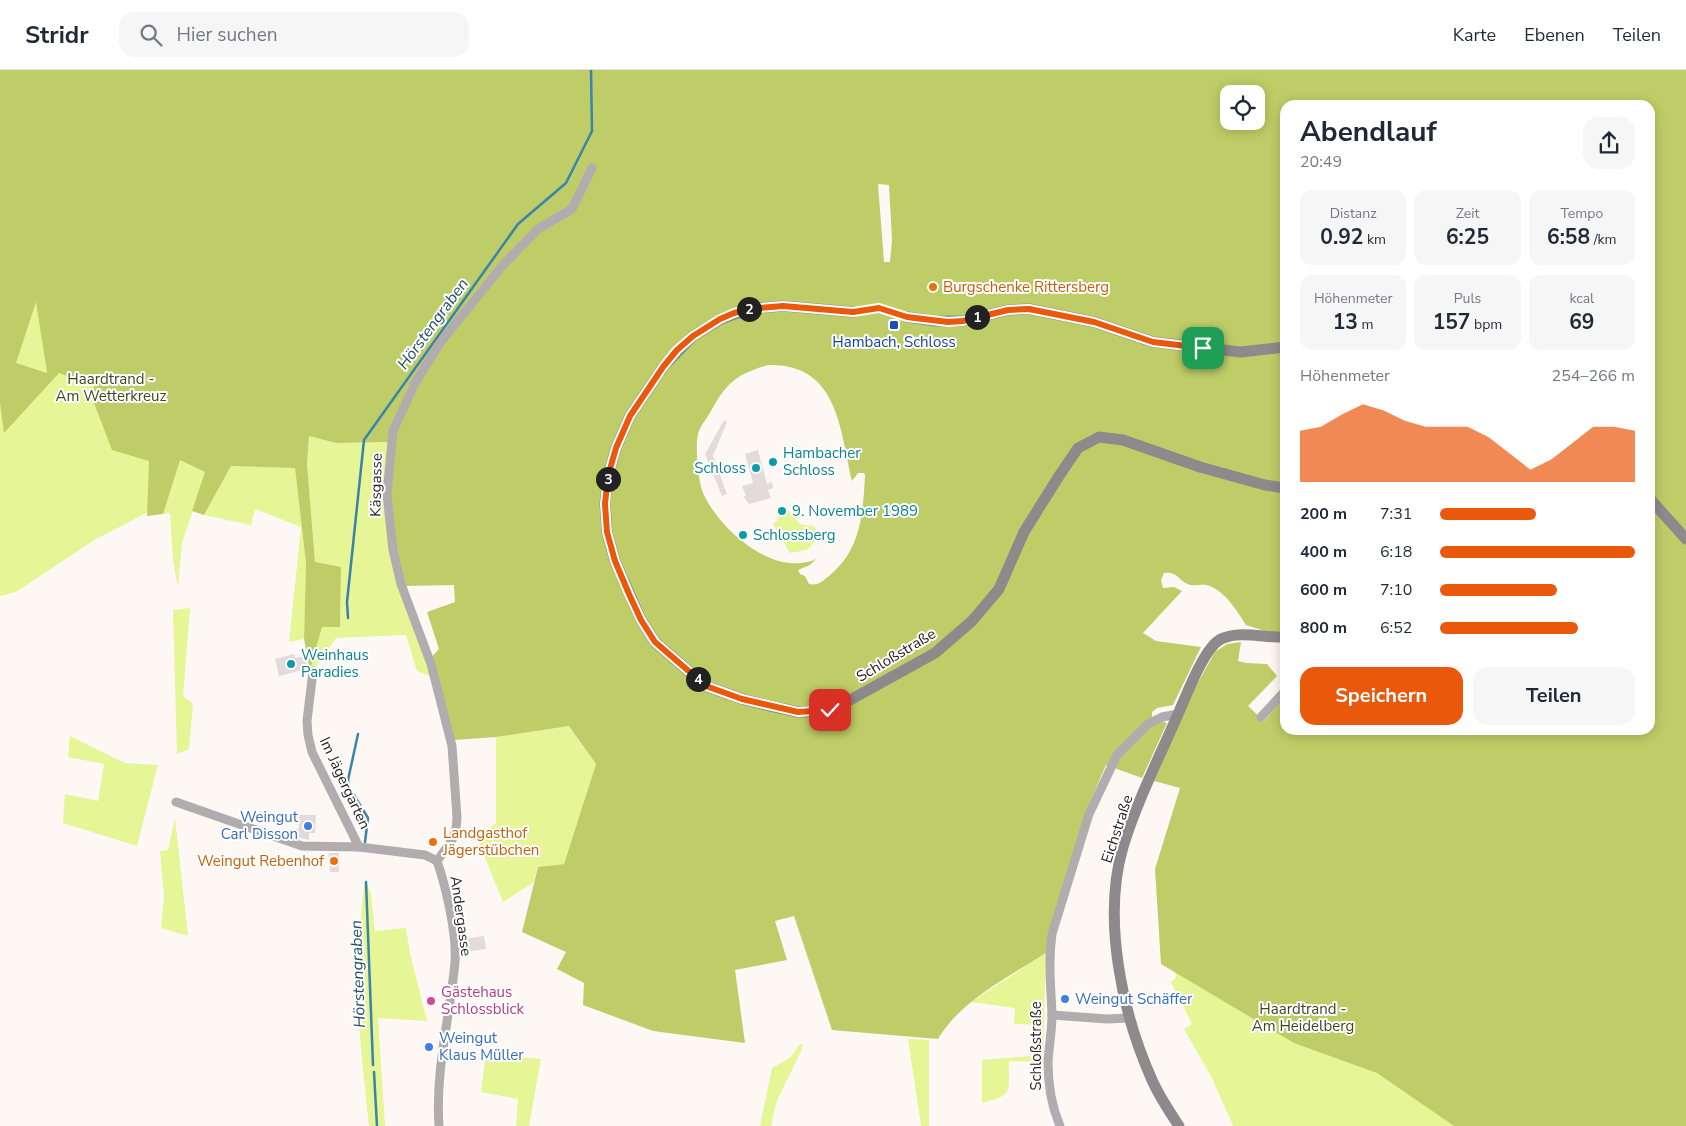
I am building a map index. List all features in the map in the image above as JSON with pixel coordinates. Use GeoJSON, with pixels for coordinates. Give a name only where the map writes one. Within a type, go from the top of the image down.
{"type":"FeatureCollection","features":[{"type":"Feature","properties":{"kind":"street","name":"Käsgasse"},"geometry":{"type":"LineString","coordinates":[[437,861],[452,840],[456,829],[457,808],[452,746],[431,664],[401,584],[393,550],[386,494],[393,431],[415,383],[440,343],[503,265],[538,229],[572,209],[592,168]]}},
{"type":"Feature","properties":{"kind":"street","name":"Schloßstraße"},"geometry":{"type":"LineString","coordinates":[[907,317],[879,308],[853,312],[783,306],[749,309],[720,319],[693,336],[663,367],[630,416],[616,448],[608,476],[605,504],[607,532],[615,561],[641,620],[655,642],[706,686],[742,699],[770,706],[798,712],[822,712],[841,705],[934,653],[972,621],[999,589],[1024,532],[1059,476],[1078,448],[1098,437],[1123,440],[1200,467],[1280,487]]}},
{"type":"Feature","properties":{"kind":"street"},"geometry":{"type":"LineString","coordinates":[[907,317],[941,322],[963,321],[1008,310],[1029,309],[1094,322],[1153,342],[1241,352],[1280,348]]}},
{"type":"Feature","properties":{"kind":"street"},"geometry":{"type":"LineString","coordinates":[[1655,505],[1686,539]]}},
{"type":"Feature","properties":{"kind":"street"},"geometry":{"type":"LineString","coordinates":[[1178,714],[1196,675],[1214,643],[1230,636],[1280,637]]}},
{"type":"Feature","properties":{"kind":"street","name":"Im Jägergarten"},"geometry":{"type":"LineString","coordinates":[[313,671],[307,721],[312,752],[359,847]]}},
{"type":"Feature","properties":{"kind":"street"},"geometry":{"type":"LineString","coordinates":[[1261,717],[1280,696]]}},
{"type":"Feature","properties":{"kind":"street","name":"Schloßstraße"},"geometry":{"type":"LineString","coordinates":[[1060,1126],[1054,1111],[1049,1084],[1048,1061],[1052,1015],[1049,983],[1052,934],[1089,814],[1117,755],[1148,724],[1162,717],[1178,714]]}},
{"type":"Feature","properties":{"kind":"street","name":"Eichstraße"},"geometry":{"type":"LineString","coordinates":[[1178,714],[1132,822],[1123,848],[1116,887],[1115,926],[1118,955],[1130,1018],[1152,1082],[1179,1126]]}},
{"type":"Feature","properties":{"kind":"street","name":"Andergasse"},"geometry":{"type":"LineString","coordinates":[[176,802],[302,846],[359,847],[425,855],[437,861],[446,890],[455,955],[439,1092],[439,1126]]}},
{"type":"Feature","properties":{"kind":"street"},"geometry":{"type":"LineString","coordinates":[[1052,1015],[1107,1019],[1130,1018]]}},
{"type":"Feature","properties":{"kind":"green space"},"geometry":{"type":"Polygon","coordinates":[[[0,70],[1686,70],[1686,1126],[1454,1126],[1377,1073],[1294,1043],[1161,964],[1155,869],[1180,788],[1154,781],[1191,695],[1215,652],[1227,644],[1241,642],[1238,661],[1267,664],[1277,676],[1248,706],[1264,721],[1280,703],[1280,735],[1655,735],[1655,100],[1280,100],[1280,632],[1271,633],[1246,625],[1229,601],[1212,587],[1187,584],[1176,575],[1164,573],[1161,580],[1163,588],[1174,587],[1182,591],[1143,633],[1156,641],[1201,647],[1173,705],[1157,708],[1152,712],[1152,717],[1167,723],[1142,778],[1106,765],[1086,811],[1046,953],[986,990],[972,1001],[948,1025],[938,1039],[832,1030],[794,916],[775,921],[787,960],[735,970],[745,1043],[653,1031],[583,1005],[584,983],[557,969],[566,952],[522,932],[538,867],[564,864],[596,764],[569,726],[496,737],[454,740],[430,659],[439,649],[427,612],[455,602],[454,585],[404,586],[392,520],[388,442],[336,443],[309,436],[307,464],[315,562],[341,567],[340,627],[322,627],[310,670],[304,639],[306,563],[295,468],[231,466],[204,515],[192,511],[205,472],[180,460],[163,514],[147,516],[149,461],[112,450],[94,403],[94,386],[59,373],[4,433],[0,403],[0,70]],[[878,184],[884,262],[890,262],[892,240],[889,185],[878,184]],[[36,302],[16,363],[47,373],[36,302]],[[768,365],[748,372],[728,386],[698,434],[697,456],[699,474],[704,495],[712,509],[736,536],[751,548],[767,557],[784,562],[800,563],[816,559],[810,565],[798,570],[800,574],[805,576],[809,584],[818,584],[840,566],[854,543],[861,517],[865,475],[864,473],[858,473],[852,481],[839,421],[832,403],[822,387],[809,375],[791,367],[768,365]]]}},
{"type":"Feature","properties":{"kind":"green space","name":"Haardtrand - Am Wetterkreuz"},"geometry":{"type":"Polygon","coordinates":[[[0,222],[230,339],[205,475],[182,543],[178,588],[173,560],[170,513],[163,514],[166,503],[96,539],[16,592],[0,596],[0,222]]]}},
{"type":"Feature","properties":{"kind":"green space"},"geometry":{"type":"Polygon","coordinates":[[[309,436],[336,443],[388,442],[387,534],[433,677],[417,671],[406,635],[336,638],[313,671],[310,670],[322,627],[340,627],[341,568],[315,563],[307,464],[309,436]]]}},
{"type":"Feature","properties":{"kind":"green space"},"geometry":{"type":"Polygon","coordinates":[[[231,466],[295,468],[306,563],[304,639],[289,642],[301,527],[255,509],[251,525],[204,515],[231,466]]]}},
{"type":"Feature","properties":{"kind":"green space"},"geometry":{"type":"Polygon","coordinates":[[[785,507],[800,524],[815,527],[817,539],[807,550],[790,553],[773,524],[778,520],[777,512],[785,507]]]}},
{"type":"Feature","properties":{"kind":"green space"},"geometry":{"type":"Polygon","coordinates":[[[190,608],[183,697],[193,703],[189,749],[177,754],[173,610],[190,608]]]}},
{"type":"Feature","properties":{"kind":"green space"},"geometry":{"type":"Polygon","coordinates":[[[569,726],[596,764],[564,864],[538,867],[533,883],[503,902],[477,838],[496,823],[496,737],[569,726]]]}},
{"type":"Feature","properties":{"kind":"green space"},"geometry":{"type":"Polygon","coordinates":[[[70,736],[125,763],[158,765],[137,846],[63,823],[65,794],[98,801],[104,764],[68,757],[70,736]]]}},
{"type":"Feature","properties":{"kind":"green space"},"geometry":{"type":"Polygon","coordinates":[[[175,818],[188,936],[161,928],[164,897],[160,851],[168,850],[175,818]]]}},
{"type":"Feature","properties":{"kind":"green space","name":"Haardtrand - Am Heidelberg"},"geometry":{"type":"Polygon","coordinates":[[[1171,834],[1686,1126],[1233,1126],[1212,1078],[1184,1029],[1192,1024],[1171,982],[1176,978],[1166,892],[1165,838],[1171,834]]]}},
{"type":"Feature","properties":{"kind":"green space"},"geometry":{"type":"Polygon","coordinates":[[[366,882],[371,894],[375,931],[406,928],[410,953],[427,1021],[378,1018],[385,1126],[369,1126],[359,1030],[357,962],[364,885],[366,882]]]}},
{"type":"Feature","properties":{"kind":"green space"},"geometry":{"type":"Polygon","coordinates":[[[1046,953],[1043,1062],[1009,1061],[1008,1091],[1000,1097],[982,1103],[982,1060],[1042,1055],[1041,1025],[1014,1024],[1015,1008],[971,1002],[1046,953]]]}},
{"type":"Feature","properties":{"kind":"green space"},"geometry":{"type":"Polygon","coordinates":[[[908,1039],[929,1040],[929,1126],[921,1126],[908,1039]]]}},
{"type":"Feature","properties":{"kind":"green space"},"geometry":{"type":"Polygon","coordinates":[[[803,1043],[802,1049],[776,1103],[771,1126],[760,1126],[772,1068],[791,1057],[799,1045],[803,1043]]]}},
{"type":"Feature","properties":{"kind":"green space"},"geometry":{"type":"Polygon","coordinates":[[[486,1054],[541,1059],[529,1126],[516,1126],[518,1099],[481,1092],[486,1054]]]}},
{"type":"Feature","properties":{"kind":"building"},"geometry":{"type":"Polygon","coordinates":[[[724,420],[727,422],[713,456],[727,494],[722,496],[705,454],[724,420]]]}},
{"type":"Feature","properties":{"kind":"building","name":"Schloss"},"geometry":{"type":"Polygon","coordinates":[[[758,450],[767,484],[772,482],[773,488],[768,490],[771,498],[749,504],[743,496],[746,496],[742,486],[753,483],[745,454],[758,450]]]}},
{"type":"Feature","properties":{"kind":"building","name":"Weinhaus Paradies"},"geometry":{"type":"Polygon","coordinates":[[[294,654],[295,658],[304,656],[307,669],[279,676],[275,659],[294,654]]]}},
{"type":"Feature","properties":{"kind":"building","name":"Weingut Carl Disson"},"geometry":{"type":"Polygon","coordinates":[[[299,815],[316,815],[315,833],[309,833],[309,840],[291,836],[291,829],[299,829],[299,815]]]}},
{"type":"Feature","properties":{"kind":"building","name":"Weingut Rebenhof"},"geometry":{"type":"Polygon","coordinates":[[[329,853],[339,853],[339,872],[330,872],[329,853]]]}},
{"type":"Feature","properties":{"kind":"building"},"geometry":{"type":"Polygon","coordinates":[[[484,936],[486,949],[465,952],[463,939],[484,936]]]}},
{"type":"Feature","properties":{"kind":"waterway","name":"Hörstengraben"},"geometry":{"type":"LineString","coordinates":[[348,618],[347,602],[364,440],[518,224],[566,183],[592,131],[591,70]]}},
{"type":"Feature","properties":{"kind":"waterway","name":"Hörstengraben"},"geometry":{"type":"LineString","coordinates":[[358,734],[348,780],[349,787],[368,818],[365,842]]}},
{"type":"Feature","properties":{"kind":"waterway","name":"Hörstengraben"},"geometry":{"type":"LineString","coordinates":[[366,882],[373,1065]]}},
{"type":"Feature","properties":{"kind":"waterway","name":"Hörstengraben"},"geometry":{"type":"LineString","coordinates":[[374,1072],[377,1126]]}},
{"type":"Feature","properties":{"kind":"place","name":"Burgschenke Rittersberg"},"geometry":{"type":"Point","coordinates":[933,287]}},
{"type":"Feature","properties":{"kind":"place","name":"Hambach, Schloss"},"geometry":{"type":"Point","coordinates":[894,325]}},
{"type":"Feature","properties":{"kind":"place","name":"Hambacher Schloss"},"geometry":{"type":"Point","coordinates":[773,462]}},
{"type":"Feature","properties":{"kind":"place","name":"Schloss"},"geometry":{"type":"Point","coordinates":[756,468]}},
{"type":"Feature","properties":{"kind":"place","name":"9. November 1989"},"geometry":{"type":"Point","coordinates":[782,511]}},
{"type":"Feature","properties":{"kind":"place","name":"Schlossberg"},"geometry":{"type":"Point","coordinates":[743,535]}},
{"type":"Feature","properties":{"kind":"place","name":"Weinhaus Paradies"},"geometry":{"type":"Point","coordinates":[291,664]}},
{"type":"Feature","properties":{"kind":"place","name":"Weingut Carl Disson"},"geometry":{"type":"Point","coordinates":[308,826]}},
{"type":"Feature","properties":{"kind":"place","name":"Landgasthof Jägerstübchen"},"geometry":{"type":"Point","coordinates":[433,842]}},
{"type":"Feature","properties":{"kind":"place","name":"Weingut Rebenhof"},"geometry":{"type":"Point","coordinates":[334,861]}},
{"type":"Feature","properties":{"kind":"place","name":"Weingut Schäffer"},"geometry":{"type":"Point","coordinates":[1065,999]}},
{"type":"Feature","properties":{"kind":"place","name":"Gästehaus Schlossblick"},"geometry":{"type":"Point","coordinates":[431,1001]}},
{"type":"Feature","properties":{"kind":"place","name":"Weingut Klaus Müller"},"geometry":{"type":"Point","coordinates":[429,1047]}},
{"type":"Feature","properties":{"kind":"route"},"geometry":{"type":"LineString","coordinates":[[830,710],[798,712],[742,699],[706,686],[673,660],[655,642],[641,620],[629,594],[615,561],[607,532],[605,504],[608,476],[616,448],[630,416],[663,367],[677,350],[693,336],[720,319],[734,313],[749,309],[783,306],[853,312],[879,308],[907,317],[948,322],[963,321],[1008,310],[1029,309],[1094,322],[1153,342],[1203,348]]}}]}
